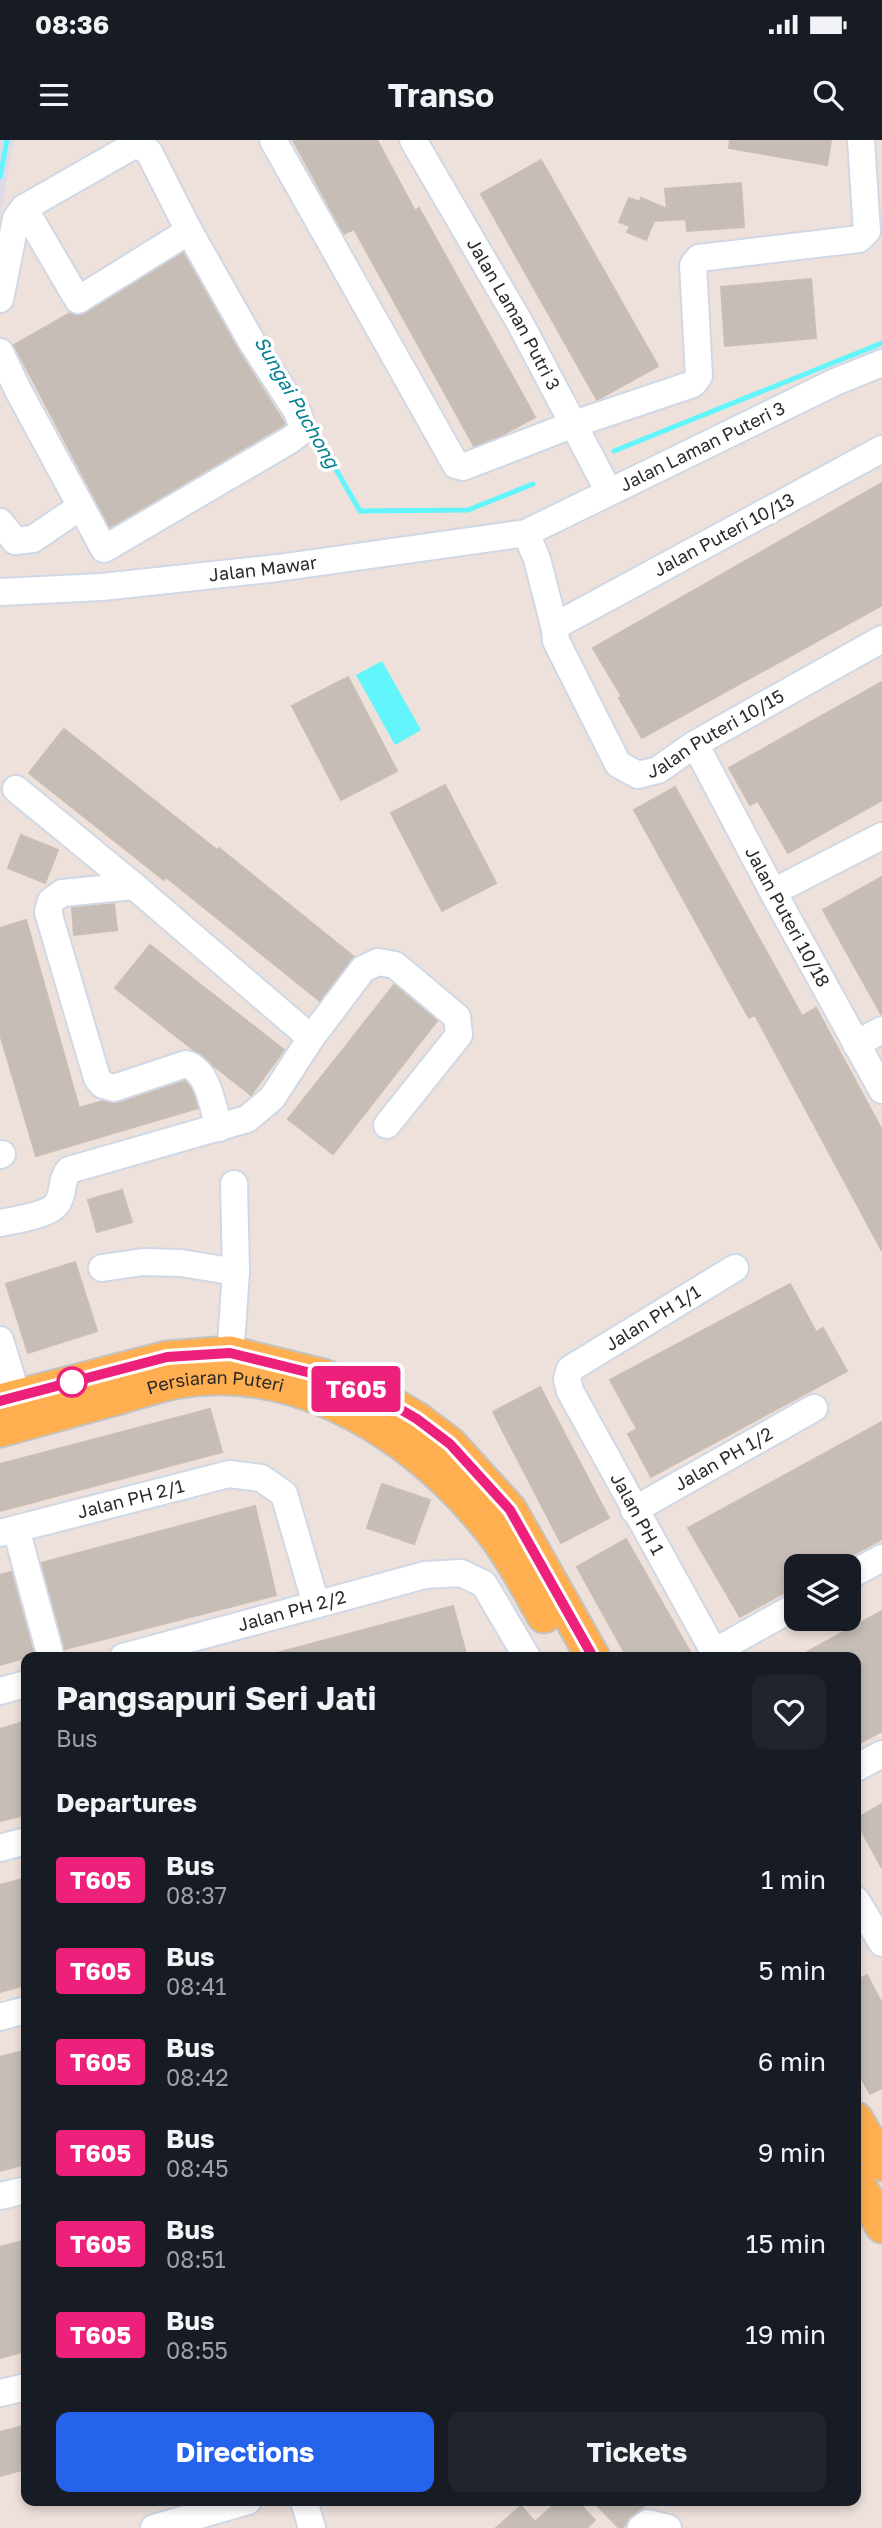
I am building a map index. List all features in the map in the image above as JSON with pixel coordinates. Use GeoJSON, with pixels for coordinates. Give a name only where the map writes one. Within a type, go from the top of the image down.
{"type":"FeatureCollection","features":[{"type":"Feature","properties":{"kind":"main road","name":"Persiaran Puteri"},"geometry":{"type":"LineString","coordinates":[[11,1412],[167,1357],[323,1376],[383,1399],[417,1419],[450,1444],[510,1510],[590,1652]]}},
{"type":"Feature","properties":{"kind":"main road","name":"Persiaran Puteri"},"geometry":{"type":"LineString","coordinates":[[229,1365],[324,1399],[393,1435],[462,1496],[495,1535],[565,1652]]}},
{"type":"Feature","properties":{"kind":"main road"},"geometry":{"type":"LineString","coordinates":[[861,2190],[882,2226]]}},
{"type":"Feature","properties":{"kind":"street"},"geometry":{"type":"LineString","coordinates":[[273,140],[456,465],[463,467],[575,424],[693,384],[699,376],[693,265],[699,258],[859,239],[867,232],[861,140]]}},
{"type":"Feature","properties":{"kind":"street","name":"Jalan Laman Putri 3"},"geometry":{"type":"LineString","coordinates":[[413,140],[520,323],[610,492]]}},
{"type":"Feature","properties":{"kind":"street"},"geometry":{"type":"LineString","coordinates":[[0,299],[16,219],[24,208],[135,144],[149,152],[189,232],[253,344],[298,412],[303,430],[289,440],[104,548]]}},
{"type":"Feature","properties":{"kind":"street"},"geometry":{"type":"LineString","coordinates":[[24,208],[78,300],[189,232]]}},
{"type":"Feature","properties":{"kind":"street"},"geometry":{"type":"LineString","coordinates":[[0,352],[9,395],[104,548],[117,584]]}},
{"type":"Feature","properties":{"kind":"street","name":"Jalan Laman Puteri 3"},"geometry":{"type":"LineString","coordinates":[[526,533],[835,382],[882,363]]}},
{"type":"Feature","properties":{"kind":"street","name":"Jalan Puteri 10/13"},"geometry":{"type":"LineString","coordinates":[[560,625],[882,449]]}},
{"type":"Feature","properties":{"kind":"street"},"geometry":{"type":"LineString","coordinates":[[0,522],[15,541],[33,538],[80,507]]}},
{"type":"Feature","properties":{"kind":"street","name":"Jalan Puteri 10/15"},"geometry":{"type":"LineString","coordinates":[[526,533],[560,625],[556,641],[618,764],[638,775],[658,770],[695,744],[882,639]]}},
{"type":"Feature","properties":{"kind":"street","name":"Jalan Mawar"},"geometry":{"type":"LineString","coordinates":[[0,592],[278,568],[526,533]]}},
{"type":"Feature","properties":{"kind":"street","name":"Jalan Puteri 10/18"},"geometry":{"type":"LineString","coordinates":[[695,744],[882,1090]]}},
{"type":"Feature","properties":{"kind":"street"},"geometry":{"type":"LineString","coordinates":[[16,789],[311,1038]]}},
{"type":"Feature","properties":{"kind":"street"},"geometry":{"type":"LineString","coordinates":[[773,892],[882,836]]}},
{"type":"Feature","properties":{"kind":"street"},"geometry":{"type":"LineString","coordinates":[[134,886],[62,893],[51,901],[48,912],[97,1078],[103,1085],[114,1088],[186,1064],[194,1066],[203,1079],[219,1128]]}},
{"type":"Feature","properties":{"kind":"street"},"geometry":{"type":"LineString","coordinates":[[0,1223],[51,1210],[58,1203],[65,1175],[69,1170],[247,1119],[272,1098],[311,1038],[363,969],[378,962],[395,965],[457,1017],[459,1035],[387,1125]]}},
{"type":"Feature","properties":{"kind":"street"},"geometry":{"type":"LineString","coordinates":[[856,1044],[882,1030]]}},
{"type":"Feature","properties":{"kind":"street"},"geometry":{"type":"LineString","coordinates":[[229,1365],[236,1272],[234,1184]]}},
{"type":"Feature","properties":{"kind":"street"},"geometry":{"type":"LineString","coordinates":[[102,1268],[155,1262],[181,1263],[236,1272]]}},
{"type":"Feature","properties":{"kind":"street","name":"Jalan PH 1/1"},"geometry":{"type":"LineString","coordinates":[[570,1369],[735,1268]]}},
{"type":"Feature","properties":{"kind":"street"},"geometry":{"type":"LineString","coordinates":[[0,1340],[11,1412]]}},
{"type":"Feature","properties":{"kind":"street","name":"Jalan PH 1"},"geometry":{"type":"LineString","coordinates":[[570,1369],[566,1379],[570,1391],[713,1652]]}},
{"type":"Feature","properties":{"kind":"street","name":"Jalan PH 1/2"},"geometry":{"type":"LineString","coordinates":[[634,1510],[814,1408]]}},
{"type":"Feature","properties":{"kind":"street","name":"Jalan PH 2/1"},"geometry":{"type":"LineString","coordinates":[[8,1531],[229,1474],[261,1478],[284,1493],[316,1604]]}},
{"type":"Feature","properties":{"kind":"street"},"geometry":{"type":"LineString","coordinates":[[8,1531],[49,1652]]}},
{"type":"Feature","properties":{"kind":"street"},"geometry":{"type":"LineString","coordinates":[[861,1569],[882,1558]]}},
{"type":"Feature","properties":{"kind":"street","name":"Jalan PH 2/2"},"geometry":{"type":"LineString","coordinates":[[141,1652],[425,1575],[461,1573],[484,1584],[524,1652]]}},
{"type":"Feature","properties":{"kind":"street"},"geometry":{"type":"LineString","coordinates":[[720,1652],[784,1613]]}},
{"type":"Feature","properties":{"kind":"street"},"geometry":{"type":"LineString","coordinates":[[0,1691],[21,1685]]}},
{"type":"Feature","properties":{"kind":"street"},"geometry":{"type":"LineString","coordinates":[[861,1765],[882,1754]]}},
{"type":"Feature","properties":{"kind":"street"},"geometry":{"type":"LineString","coordinates":[[0,1848],[21,1842]]}},
{"type":"Feature","properties":{"kind":"street"},"geometry":{"type":"LineString","coordinates":[[861,1908],[882,1943]]}},
{"type":"Feature","properties":{"kind":"street"},"geometry":{"type":"LineString","coordinates":[[0,2017],[21,2011]]}},
{"type":"Feature","properties":{"kind":"street"},"geometry":{"type":"LineString","coordinates":[[861,2168],[871,2143]]}},
{"type":"Feature","properties":{"kind":"street"},"geometry":{"type":"LineString","coordinates":[[0,2196],[21,2191]]}},
{"type":"Feature","properties":{"kind":"street"},"geometry":{"type":"LineString","coordinates":[[0,2393],[21,2388]]}},
{"type":"Feature","properties":{"kind":"street"},"geometry":{"type":"LineString","coordinates":[[154,2528],[231,2506]]}},
{"type":"Feature","properties":{"kind":"street"},"geometry":{"type":"LineString","coordinates":[[305,2506],[312,2528]]}},
{"type":"Feature","properties":{"kind":"street"},"geometry":{"type":"LineString","coordinates":[[641,2528],[648,2523],[667,2528]]}},
{"type":"Feature","properties":{"kind":"shaded area"},"geometry":{"type":"Polygon","coordinates":[[[0,140],[14,140],[0,220],[0,140]]]}},
{"type":"Feature","properties":{"kind":"water"},"geometry":{"type":"Polygon","coordinates":[[[382,661],[421,730],[395,745],[356,675],[382,661]]]}},
{"type":"Feature","properties":{"kind":"building"},"geometry":{"type":"Polygon","coordinates":[[[293,140],[377,140],[415,211],[419,208],[535,417],[474,446],[354,229],[344,234],[293,140]]]}},
{"type":"Feature","properties":{"kind":"building"},"geometry":{"type":"Polygon","coordinates":[[[730,140],[831,140],[827,165],[729,148],[730,140]]]}},
{"type":"Feature","properties":{"kind":"building"},"geometry":{"type":"Polygon","coordinates":[[[541,160],[658,366],[597,400],[481,194],[541,160]]]}},
{"type":"Feature","properties":{"kind":"building"},"geometry":{"type":"Polygon","coordinates":[[[741,183],[744,227],[687,231],[686,219],[654,221],[646,240],[627,232],[630,226],[619,222],[629,198],[640,202],[641,198],[667,209],[665,189],[741,183]]]}},
{"type":"Feature","properties":{"kind":"building"},"geometry":{"type":"Polygon","coordinates":[[[183,253],[239,352],[285,424],[110,527],[14,345],[70,313],[78,316],[86,313],[183,253]]]}},
{"type":"Feature","properties":{"kind":"building"},"geometry":{"type":"Polygon","coordinates":[[[811,279],[816,338],[725,346],[721,287],[811,279]]]}},
{"type":"Feature","properties":{"kind":"building"},"geometry":{"type":"Polygon","coordinates":[[[882,483],[882,605],[642,738],[593,648],[882,483]]]}},
{"type":"Feature","properties":{"kind":"building"},"geometry":{"type":"Polygon","coordinates":[[[348,677],[397,771],[341,800],[292,706],[348,677]]]}},
{"type":"Feature","properties":{"kind":"building"},"geometry":{"type":"Polygon","coordinates":[[[882,682],[882,800],[788,853],[758,801],[750,805],[729,768],[882,682]]]}},
{"type":"Feature","properties":{"kind":"building"},"geometry":{"type":"Polygon","coordinates":[[[64,729],[217,850],[219,848],[354,957],[320,1001],[166,877],[164,880],[29,773],[64,729]]]}},
{"type":"Feature","properties":{"kind":"building"},"geometry":{"type":"Polygon","coordinates":[[[445,785],[496,883],[442,911],[391,813],[445,785]]]}},
{"type":"Feature","properties":{"kind":"building"},"geometry":{"type":"Polygon","coordinates":[[[675,787],[802,1016],[816,1008],[882,1130],[882,1251],[755,1015],[749,1018],[634,810],[675,787]]]}},
{"type":"Feature","properties":{"kind":"building"},"geometry":{"type":"Polygon","coordinates":[[[21,835],[58,850],[45,883],[8,868],[21,835]]]}},
{"type":"Feature","properties":{"kind":"building"},"geometry":{"type":"Polygon","coordinates":[[[882,877],[882,1014],[881,1014],[823,910],[882,877]]]}},
{"type":"Feature","properties":{"kind":"building"},"geometry":{"type":"Polygon","coordinates":[[[114,904],[117,930],[74,935],[72,908],[114,904]]]}},
{"type":"Feature","properties":{"kind":"building"},"geometry":{"type":"Polygon","coordinates":[[[26,920],[79,1108],[103,1101],[119,1103],[185,1081],[198,1108],[36,1156],[0,1034],[0,928],[26,920]]]}},
{"type":"Feature","properties":{"kind":"building"},"geometry":{"type":"Polygon","coordinates":[[[150,945],[284,1050],[251,1095],[115,988],[150,945]]]}},
{"type":"Feature","properties":{"kind":"building"},"geometry":{"type":"Polygon","coordinates":[[[394,985],[437,1021],[333,1154],[288,1119],[394,985]]]}},
{"type":"Feature","properties":{"kind":"building"},"geometry":{"type":"Polygon","coordinates":[[[122,1190],[132,1222],[97,1232],[88,1200],[122,1190]]]}},
{"type":"Feature","properties":{"kind":"building"},"geometry":{"type":"Polygon","coordinates":[[[75,1262],[97,1331],[28,1353],[6,1284],[75,1262]]]}},
{"type":"Feature","properties":{"kind":"building"},"geometry":{"type":"Polygon","coordinates":[[[790,1284],[816,1332],[823,1328],[847,1371],[651,1477],[628,1434],[637,1429],[610,1380],[790,1284]]]}},
{"type":"Feature","properties":{"kind":"building"},"geometry":{"type":"Polygon","coordinates":[[[540,1387],[609,1518],[561,1543],[493,1412],[540,1387]]]}},
{"type":"Feature","properties":{"kind":"building"},"geometry":{"type":"Polygon","coordinates":[[[210,1409],[222,1452],[0,1511],[0,1464],[210,1409]]]}},
{"type":"Feature","properties":{"kind":"building"},"geometry":{"type":"Polygon","coordinates":[[[882,1422],[882,1539],[854,1554],[784,1554],[784,1593],[740,1617],[688,1528],[882,1422]]]}},
{"type":"Feature","properties":{"kind":"building"},"geometry":{"type":"Polygon","coordinates":[[[382,1484],[430,1500],[414,1544],[367,1528],[382,1484]]]}},
{"type":"Feature","properties":{"kind":"building"},"geometry":{"type":"Polygon","coordinates":[[[255,1506],[276,1595],[65,1649],[41,1563],[255,1506]]]}},
{"type":"Feature","properties":{"kind":"building"},"geometry":{"type":"Polygon","coordinates":[[[626,1539],[690,1652],[624,1652],[577,1567],[626,1539]]]}},
{"type":"Feature","properties":{"kind":"building"},"geometry":{"type":"Polygon","coordinates":[[[11,1572],[33,1652],[21,1652],[21,1659],[0,1665],[0,1575],[11,1572]]]}},
{"type":"Feature","properties":{"kind":"building"},"geometry":{"type":"Polygon","coordinates":[[[453,1606],[466,1652],[281,1652],[453,1606]]]}},
{"type":"Feature","properties":{"kind":"building"},"geometry":{"type":"Polygon","coordinates":[[[882,1611],[882,1731],[861,1742],[861,1652],[807,1652],[845,1631],[861,1631],[861,1622],[882,1611]]]}},
{"type":"Feature","properties":{"kind":"building"},"geometry":{"type":"Polygon","coordinates":[[[21,1723],[21,1816],[0,1821],[0,1729],[21,1723]]]}},
{"type":"Feature","properties":{"kind":"building"},"geometry":{"type":"Polygon","coordinates":[[[882,1804],[882,1868],[861,1830],[861,1816],[882,1804]]]}},
{"type":"Feature","properties":{"kind":"building"},"geometry":{"type":"Polygon","coordinates":[[[21,1879],[21,1986],[0,1992],[0,1885],[21,1879]]]}},
{"type":"Feature","properties":{"kind":"building"},"geometry":{"type":"Polygon","coordinates":[[[867,1975],[882,2004],[882,2088],[870,2094],[861,2077],[861,1978],[867,1975]]]}},
{"type":"Feature","properties":{"kind":"building"},"geometry":{"type":"Polygon","coordinates":[[[21,2051],[21,2165],[0,2171],[0,2057],[21,2051]]]}},
{"type":"Feature","properties":{"kind":"building"},"geometry":{"type":"Polygon","coordinates":[[[21,2241],[21,2352],[0,2358],[0,2247],[21,2241]]]}},
{"type":"Feature","properties":{"kind":"building"},"geometry":{"type":"Polygon","coordinates":[[[21,2426],[21,2470],[0,2476],[0,2432],[21,2426]]]}},
{"type":"Feature","properties":{"kind":"building"},"geometry":{"type":"Polygon","coordinates":[[[521,2506],[535,2522],[553,2506],[582,2506],[595,2520],[587,2528],[496,2528],[521,2506]]]}},
{"type":"Feature","properties":{"kind":"building"},"geometry":{"type":"Polygon","coordinates":[[[598,2506],[644,2506],[631,2516],[623,2528],[619,2528],[598,2506]]]}},
{"type":"Feature","properties":{"kind":"waterway","name":"Sungai Puchong"},"geometry":{"type":"LineString","coordinates":[[0,177],[7,140]]}},
{"type":"Feature","properties":{"kind":"waterway","name":"Sungai Puchong"},"geometry":{"type":"LineString","coordinates":[[614,451],[882,343]]}},
{"type":"Feature","properties":{"kind":"waterway","name":"Sungai Puchong"},"geometry":{"type":"LineString","coordinates":[[312,428],[360,511],[468,510],[533,484]]}},
{"type":"Feature","properties":{"kind":"bus line","name":"T605"},"geometry":{"type":"LineString","coordinates":[[0,1401],[167,1357],[230,1353],[323,1376],[383,1399],[417,1419],[450,1444],[510,1510],[590,1652]]}}]}
